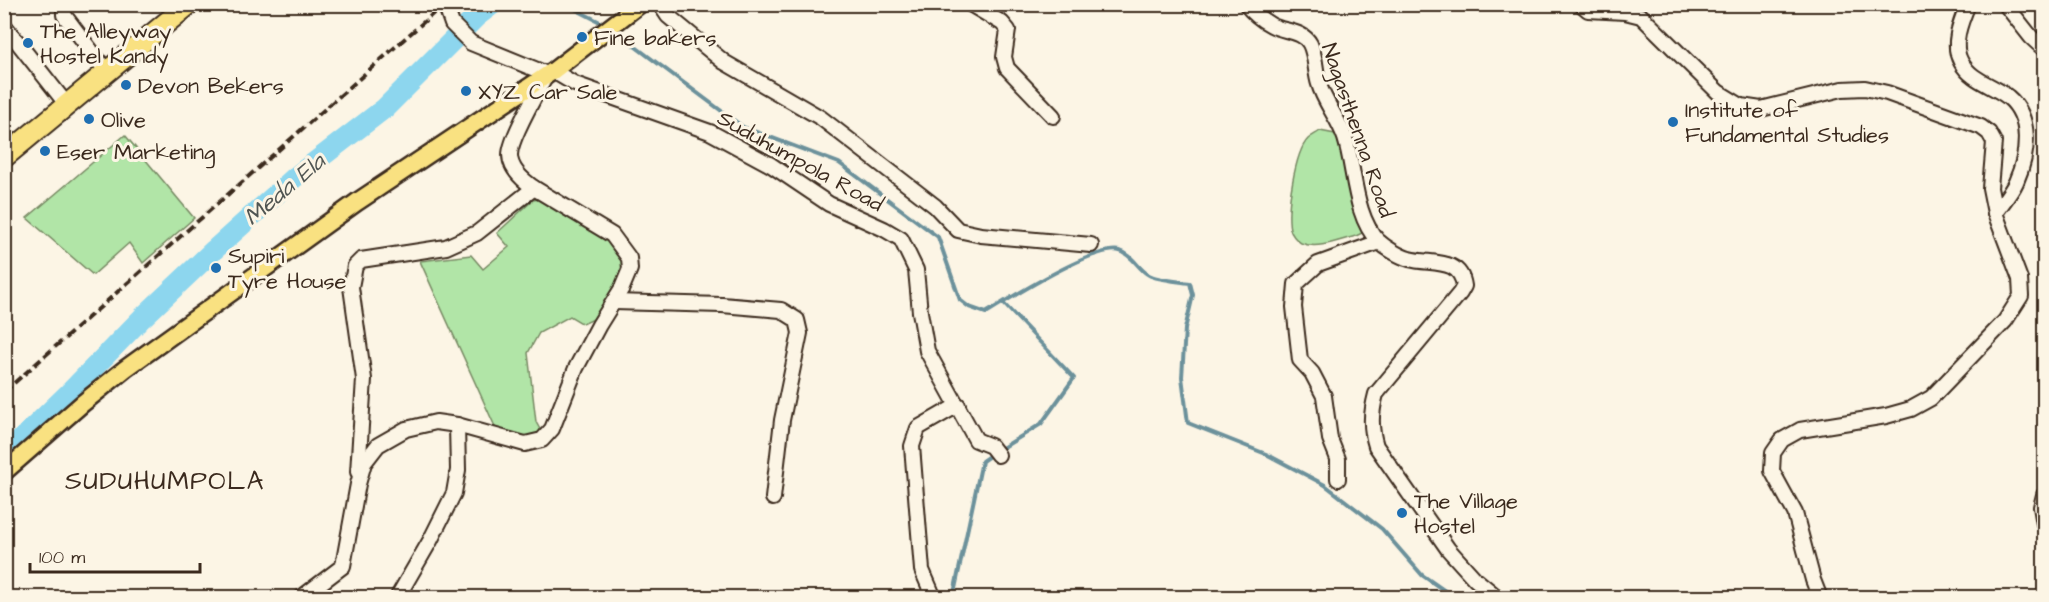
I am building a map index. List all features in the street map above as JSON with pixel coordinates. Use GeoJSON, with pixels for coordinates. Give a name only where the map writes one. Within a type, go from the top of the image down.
{"type":"FeatureCollection","features":[{"type":"Feature","properties":{"kind":"highway"},"geometry":{"type":"LineString","coordinates":[[4,157],[189,4]]}},
{"type":"Feature","properties":{"kind":"main road"},"geometry":{"type":"LineString","coordinates":[[4,472],[125,369],[357,202],[550,73],[640,4]]}},
{"type":"Feature","properties":{"kind":"street"},"geometry":{"type":"LineString","coordinates":[[64,4],[63,15],[107,72]]}},
{"type":"Feature","properties":{"kind":"street","name":"Suduhumpola Road"},"geometry":{"type":"LineString","coordinates":[[445,4],[452,24],[467,40],[574,84],[710,132],[771,165],[829,204],[901,239],[916,270],[927,351],[976,440],[995,451]]}},
{"type":"Feature","properties":{"kind":"street"},"geometry":{"type":"LineString","coordinates":[[660,4],[668,16],[724,62],[820,118],[935,206],[958,230],[981,235],[1091,245]]}},
{"type":"Feature","properties":{"kind":"street"},"geometry":{"type":"LineString","coordinates":[[970,4],[1002,22],[1008,30],[1004,57],[1007,68],[1053,116]]}},
{"type":"Feature","properties":{"kind":"street","name":"Nagasthenna Road"},"geometry":{"type":"LineString","coordinates":[[1246,4],[1272,26],[1301,35],[1310,44],[1321,90],[1333,110],[1344,137],[1363,215],[1370,231],[1379,242],[1394,252],[1409,259],[1456,268],[1463,275],[1464,286],[1460,293],[1376,394],[1371,412],[1371,429],[1376,446],[1448,549],[1474,579],[1498,597]]}},
{"type":"Feature","properties":{"kind":"street"},"geometry":{"type":"LineString","coordinates":[[1581,4],[1588,10],[1625,12],[1641,16],[1718,92],[1741,106],[1761,109],[1842,89],[1865,88],[1887,93],[1981,128],[1989,133],[1994,142],[1990,188],[1995,213],[2020,279],[2021,296],[2005,321],[1930,398],[1911,409],[1886,416],[1800,430],[1782,440],[1773,453],[1772,471],[1795,513],[1813,580],[1821,597]]}},
{"type":"Feature","properties":{"kind":"street"},"geometry":{"type":"LineString","coordinates":[[1968,4],[1959,26],[1957,47],[1960,62],[1976,78],[2008,97],[2022,113],[2027,133],[2024,159],[2015,183],[1995,213]]}},
{"type":"Feature","properties":{"kind":"street"},"geometry":{"type":"LineString","coordinates":[[2005,4],[2031,37],[2044,48]]}},
{"type":"Feature","properties":{"kind":"street"},"geometry":{"type":"LineString","coordinates":[[4,25],[67,105]]}},
{"type":"Feature","properties":{"kind":"street"},"geometry":{"type":"LineString","coordinates":[[301,597],[343,566],[364,463],[378,445],[406,429],[436,422],[457,425],[525,444],[542,440],[552,429],[576,368],[622,288],[630,269],[629,258],[612,235],[534,188],[523,180],[514,168],[510,155],[519,128],[550,73]]}},
{"type":"Feature","properties":{"kind":"street"},"geometry":{"type":"LineString","coordinates":[[358,484],[364,379],[351,286],[355,266],[361,260],[446,247],[477,233],[534,188]]}},
{"type":"Feature","properties":{"kind":"street"},"geometry":{"type":"LineString","coordinates":[[1338,479],[1338,459],[1330,439],[1324,396],[1312,373],[1300,360],[1294,307],[1296,284],[1318,264],[1379,242]]}},
{"type":"Feature","properties":{"kind":"street"},"geometry":{"type":"LineString","coordinates":[[614,302],[722,305],[781,310],[797,320],[800,333],[782,420],[773,498]]}},
{"type":"Feature","properties":{"kind":"street"},"geometry":{"type":"LineString","coordinates":[[934,597],[921,570],[912,446],[918,428],[958,405]]}},
{"type":"Feature","properties":{"kind":"street"},"geometry":{"type":"LineString","coordinates":[[398,597],[454,493],[458,470],[457,425]]}},
{"type":"Feature","properties":{"kind":"street"},"geometry":{"type":"LineString","coordinates":[[2044,495],[2041,507],[2044,524]]}},
{"type":"Feature","properties":{"kind":"green space"},"geometry":{"type":"Polygon","coordinates":[[[1320,131],[1340,135],[1363,224],[1362,233],[1328,244],[1307,245],[1297,240],[1291,231],[1289,209],[1299,156],[1309,138],[1320,131]]]}},
{"type":"Feature","properties":{"kind":"green space"},"geometry":{"type":"Polygon","coordinates":[[[125,135],[194,218],[143,263],[129,243],[93,275],[27,218],[125,135]]]}},
{"type":"Feature","properties":{"kind":"green space"},"geometry":{"type":"Polygon","coordinates":[[[540,199],[618,245],[627,261],[627,276],[598,317],[583,324],[570,316],[539,333],[528,353],[536,422],[542,433],[518,441],[497,431],[420,261],[471,255],[483,269],[509,247],[497,233],[533,200],[540,199]]]}},
{"type":"Feature","properties":{"kind":"waterway","name":"Meda Ela"},"geometry":{"type":"LineString","coordinates":[[4,456],[142,318],[214,250],[294,178],[385,108],[476,17],[493,4]]}},
{"type":"Feature","properties":{"kind":"waterway"},"geometry":{"type":"LineString","coordinates":[[565,4],[604,24]]}},
{"type":"Feature","properties":{"kind":"waterway"},"geometry":{"type":"LineString","coordinates":[[613,30],[743,127],[839,163],[938,237],[960,300],[969,307],[986,313],[1053,274],[1108,251],[1125,253],[1153,277],[1190,283],[1193,295],[1185,329],[1182,377],[1188,423],[1266,454],[1325,485],[1382,529],[1422,575],[1455,598]]}},
{"type":"Feature","properties":{"kind":"waterway"},"geometry":{"type":"LineString","coordinates":[[999,450],[1041,424],[1074,378],[1003,303]]}},
{"type":"Feature","properties":{"kind":"waterway"},"geometry":{"type":"LineString","coordinates":[[953,598],[982,461],[992,454]]}},
{"type":"Feature","properties":{"kind":"railway"},"geometry":{"type":"LineString","coordinates":[[4,392],[444,4]]}},
{"type":"Feature","properties":{"kind":"place","name":"Fine bakers"},"geometry":{"type":"Point","coordinates":[582,37]}},
{"type":"Feature","properties":{"kind":"place","name":"The Alleyway Hostel Kandy"},"geometry":{"type":"Point","coordinates":[28,43]}},
{"type":"Feature","properties":{"kind":"place","name":"Devon Bekers"},"geometry":{"type":"Point","coordinates":[126,85]}},
{"type":"Feature","properties":{"kind":"place","name":"XYZ Car Sale"},"geometry":{"type":"Point","coordinates":[466,91]}},
{"type":"Feature","properties":{"kind":"place","name":"Olive"},"geometry":{"type":"Point","coordinates":[89,119]}},
{"type":"Feature","properties":{"kind":"place","name":"Institute of Fundamental Studies"},"geometry":{"type":"Point","coordinates":[1673,122]}},
{"type":"Feature","properties":{"kind":"place","name":"Eser Marketing"},"geometry":{"type":"Point","coordinates":[45,151]}},
{"type":"Feature","properties":{"kind":"place","name":"Supiri Tyre House"},"geometry":{"type":"Point","coordinates":[216,268]}},
{"type":"Feature","properties":{"kind":"place","name":"The Village Hostel"},"geometry":{"type":"Point","coordinates":[1402,513]}},
{"type":"Feature","properties":{"kind":"district","name":"SUDUHUMPOLA"},"geometry":{"type":"Point","coordinates":[165,480]}}]}
